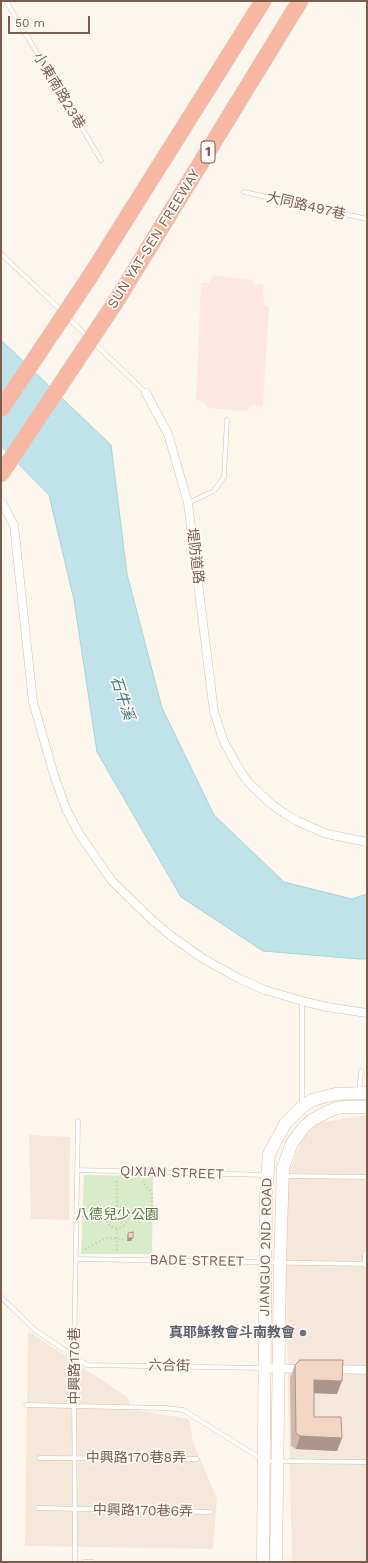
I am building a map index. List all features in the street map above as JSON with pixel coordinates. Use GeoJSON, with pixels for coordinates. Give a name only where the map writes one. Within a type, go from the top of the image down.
{"type":"FeatureCollection","features":[{"type":"Feature","properties":{"kind":"highway"},"geometry":{"type":"LineString","coordinates":[[1,409],[89,278],[263,1]]}},
{"type":"Feature","properties":{"kind":"highway","name":"SUN YAT-SEN FREEWAY"},"geometry":{"type":"LineString","coordinates":[[1,474],[115,303],[300,1]]}},
{"type":"Feature","properties":{"kind":"street","name":"堤防道路"},"geometry":{"type":"LineString","coordinates":[[146,393],[168,434],[188,503],[214,712],[221,734],[231,756],[239,769],[259,793],[284,813],[297,821],[326,834],[367,842]]}},
{"type":"Feature","properties":{"kind":"street"},"geometry":{"type":"LineString","coordinates":[[1,501],[14,525],[33,702],[54,775],[66,809],[80,835],[112,881],[151,920],[170,935],[202,958],[240,979],[265,990],[302,1001],[327,1007],[367,1013]]}},
{"type":"Feature","properties":{"kind":"street","name":"JIANGUO 2ND ROAD"},"geometry":{"type":"LineString","coordinates":[[276,1562],[265,1368],[267,1176],[269,1154],[285,1124],[302,1107],[312,1100],[323,1096],[363,1093]]}},
{"type":"Feature","properties":{"kind":"street","name":"JIANGUO 2ND ROAD"},"geometry":{"type":"LineString","coordinates":[[263,1562],[278,1368],[282,1176],[285,1160],[292,1143],[304,1127],[312,1120],[331,1110],[341,1107],[367,1107]]}},
{"type":"Feature","properties":{"kind":"street"},"geometry":{"type":"LineString","coordinates":[[367,1255],[367,1264]]}},
{"type":"Feature","properties":{"kind":"street"},"geometry":{"type":"LineString","coordinates":[[265,1368],[367,1370]]}},
{"type":"Feature","properties":{"kind":"lane","name":"小東南路23巷"},"geometry":{"type":"LineString","coordinates":[[6,1],[101,160]]}},
{"type":"Feature","properties":{"kind":"lane","name":"大同路497巷"},"geometry":{"type":"LineString","coordinates":[[244,192],[367,220]]}},
{"type":"Feature","properties":{"kind":"lane","name":"堤防道路"},"geometry":{"type":"LineString","coordinates":[[1,254],[146,393]]}},
{"type":"Feature","properties":{"kind":"lane"},"geometry":{"type":"LineString","coordinates":[[188,503],[214,491],[224,477],[227,420]]}},
{"type":"Feature","properties":{"kind":"lane"},"geometry":{"type":"LineString","coordinates":[[302,1001],[302,1107]]}},
{"type":"Feature","properties":{"kind":"lane"},"geometry":{"type":"LineString","coordinates":[[360,1071],[363,1093]]}},
{"type":"Feature","properties":{"kind":"lane","name":"中興路170巷"},"geometry":{"type":"LineString","coordinates":[[75,1562],[74,1357],[78,1121]]}},
{"type":"Feature","properties":{"kind":"lane","name":"QIXIAN STREET"},"geometry":{"type":"LineString","coordinates":[[78,1170],[267,1176]]}},
{"type":"Feature","properties":{"kind":"lane"},"geometry":{"type":"LineString","coordinates":[[282,1176],[367,1177]]}},
{"type":"Feature","properties":{"kind":"lane","name":"BADE STREET"},"geometry":{"type":"LineString","coordinates":[[76,1259],[367,1264]]}},
{"type":"Feature","properties":{"kind":"lane","name":"六合街"},"geometry":{"type":"LineString","coordinates":[[1,1297],[35,1330],[87,1365],[265,1368]]}},
{"type":"Feature","properties":{"kind":"lane"},"geometry":{"type":"LineString","coordinates":[[26,1405],[166,1408],[183,1410],[271,1461],[367,1462]]}},
{"type":"Feature","properties":{"kind":"lane","name":"中興路170巷8弄"},"geometry":{"type":"LineString","coordinates":[[39,1458],[197,1459]]}},
{"type":"Feature","properties":{"kind":"lane","name":"中興路170巷6弄"},"geometry":{"type":"LineString","coordinates":[[38,1508],[211,1512]]}},
{"type":"Feature","properties":{"kind":"lane"},"geometry":{"type":"LineString","coordinates":[[84,1562],[93,1562]]}},
{"type":"Feature","properties":{"kind":"path"},"geometry":{"type":"LineString","coordinates":[[117,1171],[117,1206]]}},
{"type":"Feature","properties":{"kind":"path"},"geometry":{"type":"LineString","coordinates":[[128,1218],[152,1218],[152,1192],[144,1186],[142,1177]]}},
{"type":"Feature","properties":{"kind":"path"},"geometry":{"type":"LineString","coordinates":[[117,1206],[126,1210],[128,1218],[126,1224],[121,1228],[114,1228],[108,1224],[106,1218],[107,1211],[117,1206]]}},
{"type":"Feature","properties":{"kind":"path"},"geometry":{"type":"LineString","coordinates":[[77,1217],[105,1218]]}},
{"type":"Feature","properties":{"kind":"path"},"geometry":{"type":"LineString","coordinates":[[117,1229],[117,1260]]}},
{"type":"Feature","properties":{"kind":"path"},"geometry":{"type":"LineString","coordinates":[[85,1249],[106,1238],[126,1239]]}},
{"type":"Feature","properties":{"kind":"shaded area"},"geometry":{"type":"Polygon","coordinates":[[[213,275],[252,280],[254,285],[263,284],[264,305],[269,307],[263,406],[253,405],[245,411],[208,408],[203,401],[196,400],[201,283],[209,283],[213,275]]]}},
{"type":"Feature","properties":{"kind":"shaded area"},"geometry":{"type":"Polygon","coordinates":[[[367,1115],[367,1562],[292,1562],[284,1196],[290,1169],[302,1140],[318,1123],[367,1115]]]}},
{"type":"Feature","properties":{"kind":"shaded area"},"geometry":{"type":"Polygon","coordinates":[[[29,1135],[70,1137],[69,1220],[31,1219],[29,1135]]]}},
{"type":"Feature","properties":{"kind":"shaded area"},"geometry":{"type":"Polygon","coordinates":[[[28,1331],[127,1397],[132,1409],[189,1419],[193,1442],[217,1499],[213,1549],[25,1546],[28,1331]]]}},
{"type":"Feature","properties":{"kind":"green space","name":"八德兒少公園"},"geometry":{"type":"Polygon","coordinates":[[[84,1175],[153,1176],[152,1254],[81,1254],[84,1175]]]}},
{"type":"Feature","properties":{"kind":"water","name":"石牛溪"},"geometry":{"type":"Polygon","coordinates":[[[1,340],[111,445],[127,574],[162,708],[214,815],[284,882],[352,899],[367,894],[367,959],[263,951],[181,897],[97,752],[74,600],[49,495],[1,446],[1,340]]]}},
{"type":"Feature","properties":{"kind":"building"},"geometry":{"type":"Polygon","coordinates":[[[133,1232],[133,1238],[128,1238],[128,1233],[133,1232]]]}},
{"type":"Feature","properties":{"kind":"building"},"geometry":{"type":"Polygon","coordinates":[[[300,1360],[343,1360],[342,1381],[314,1380],[314,1417],[341,1417],[342,1438],[300,1436],[296,1433],[295,1365],[300,1360]]]}},
{"type":"Feature","properties":{"kind":"place","name":"真耶穌教會斗南教會"},"geometry":{"type":"Point","coordinates":[303,1333]}}]}
